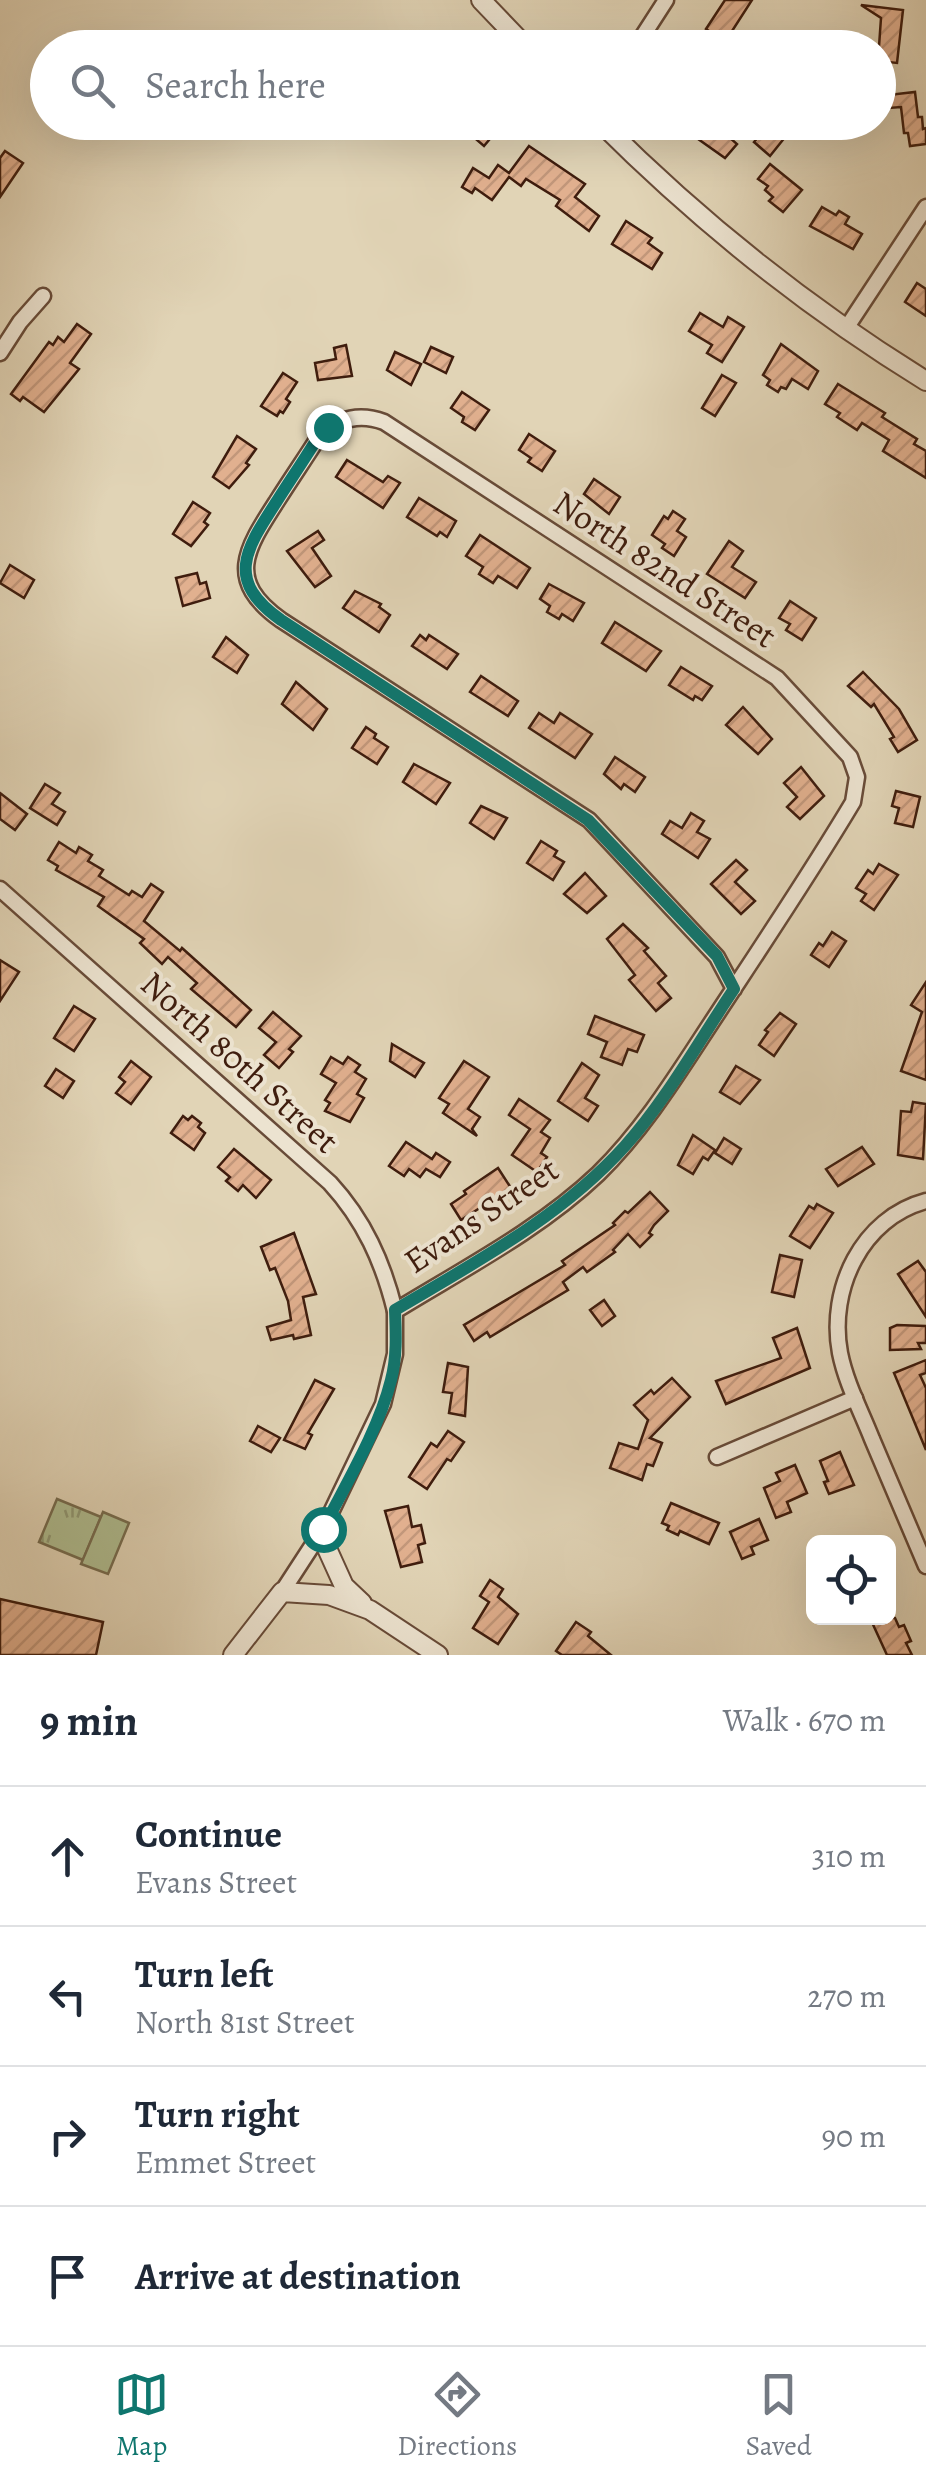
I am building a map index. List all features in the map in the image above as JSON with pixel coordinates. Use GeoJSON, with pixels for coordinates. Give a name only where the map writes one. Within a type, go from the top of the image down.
{"type":"FeatureCollection","features":[{"type":"Feature","properties":{"kind":"street"},"geometry":{"type":"LineString","coordinates":[[481,0],[510,30]]}},
{"type":"Feature","properties":{"kind":"street"},"geometry":{"type":"LineString","coordinates":[[647,30],[666,0]]}},
{"type":"Feature","properties":{"kind":"street"},"geometry":{"type":"LineString","coordinates":[[620,140],[700,213],[847,328],[926,380]]}},
{"type":"Feature","properties":{"kind":"street"},"geometry":{"type":"LineString","coordinates":[[847,328],[926,207]]}},
{"type":"Feature","properties":{"kind":"street"},"geometry":{"type":"LineString","coordinates":[[0,354],[43,296]]}},
{"type":"Feature","properties":{"kind":"street","name":"North 82nd Street"},"geometry":{"type":"LineString","coordinates":[[734,989],[717,956],[588,820],[281,620],[255,599],[246,577],[245,561],[255,535],[328,427],[340,420],[365,417],[391,427],[777,678],[850,757],[856,777],[853,802]]}},
{"type":"Feature","properties":{"kind":"street","name":"Evans Street"},"geometry":{"type":"LineString","coordinates":[[233,1655],[282,1592],[320,1533],[354,1468],[391,1381],[395,1310],[527,1231],[596,1175],[652,1112],[853,802]]}},
{"type":"Feature","properties":{"kind":"street","name":"North 80th Street"},"geometry":{"type":"LineString","coordinates":[[0,889],[330,1183],[374,1245],[386,1272],[395,1310]]}},
{"type":"Feature","properties":{"kind":"street"},"geometry":{"type":"LineString","coordinates":[[926,1201],[904,1208],[883,1222],[860,1249],[844,1283],[838,1318],[840,1350],[855,1398],[926,1566]]}},
{"type":"Feature","properties":{"kind":"street"},"geometry":{"type":"LineString","coordinates":[[718,1457],[855,1398]]}},
{"type":"Feature","properties":{"kind":"street"},"geometry":{"type":"LineString","coordinates":[[320,1533],[344,1586],[370,1610],[438,1655]]}},
{"type":"Feature","properties":{"kind":"street"},"geometry":{"type":"LineString","coordinates":[[282,1592],[329,1595],[370,1610]]}},
{"type":"Feature","properties":{"kind":"green space"},"geometry":{"type":"Polygon","coordinates":[[[57,1499],[101,1517],[83,1560],[39,1542],[57,1499]]]}},
{"type":"Feature","properties":{"kind":"green space"},"geometry":{"type":"Polygon","coordinates":[[[103,1512],[129,1523],[108,1574],[81,1564],[103,1512]]]}},
{"type":"Feature","properties":{"kind":"building"},"geometry":{"type":"Polygon","coordinates":[[[725,0],[752,0],[733,30],[706,29],[725,0]]]}},
{"type":"Feature","properties":{"kind":"building"},"geometry":{"type":"Polygon","coordinates":[[[861,5],[903,10],[897,63],[896,30],[880,30],[881,18],[861,5]]]}},
{"type":"Feature","properties":{"kind":"building"},"geometry":{"type":"Polygon","coordinates":[[[915,92],[918,117],[922,117],[923,129],[926,128],[926,144],[910,146],[901,107],[896,107],[896,94],[915,92]]]}},
{"type":"Feature","properties":{"kind":"building"},"geometry":{"type":"Polygon","coordinates":[[[700,140],[732,140],[737,144],[725,158],[700,140]]]}},
{"type":"Feature","properties":{"kind":"building"},"geometry":{"type":"Polygon","coordinates":[[[756,140],[783,140],[770,156],[756,140]]]}},
{"type":"Feature","properties":{"kind":"building"},"geometry":{"type":"Polygon","coordinates":[[[529,146],[585,184],[575,197],[599,216],[589,231],[556,206],[560,200],[526,179],[521,186],[509,177],[492,200],[475,188],[472,193],[462,187],[473,168],[489,178],[498,165],[509,173],[529,146]]]}},
{"type":"Feature","properties":{"kind":"building"},"geometry":{"type":"Polygon","coordinates":[[[5,151],[23,163],[0,197],[0,158],[5,151]]]}},
{"type":"Feature","properties":{"kind":"building"},"geometry":{"type":"Polygon","coordinates":[[[770,164],[802,190],[783,212],[769,201],[773,197],[765,190],[768,186],[758,179],[770,164]]]}},
{"type":"Feature","properties":{"kind":"building"},"geometry":{"type":"Polygon","coordinates":[[[822,207],[849,217],[845,224],[862,234],[853,249],[810,226],[822,207]]]}},
{"type":"Feature","properties":{"kind":"building"},"geometry":{"type":"Polygon","coordinates":[[[626,221],[652,238],[648,243],[662,253],[652,269],[612,244],[626,221]]]}},
{"type":"Feature","properties":{"kind":"building"},"geometry":{"type":"Polygon","coordinates":[[[917,283],[926,289],[926,316],[905,302],[917,283]]]}},
{"type":"Feature","properties":{"kind":"building"},"geometry":{"type":"Polygon","coordinates":[[[700,313],[723,327],[728,317],[744,327],[722,362],[707,353],[712,345],[689,331],[700,313]]]}},
{"type":"Feature","properties":{"kind":"building"},"geometry":{"type":"Polygon","coordinates":[[[77,324],[91,334],[70,363],[79,369],[44,412],[23,397],[20,401],[11,394],[49,342],[53,345],[58,337],[64,342],[77,324]]]}},
{"type":"Feature","properties":{"kind":"building"},"geometry":{"type":"Polygon","coordinates":[[[781,344],[818,371],[808,389],[792,379],[786,389],[781,387],[778,392],[767,385],[770,380],[763,375],[781,344]]]}},
{"type":"Feature","properties":{"kind":"building"},"geometry":{"type":"Polygon","coordinates":[[[346,345],[352,376],[318,380],[315,363],[336,359],[334,348],[346,345]]]}},
{"type":"Feature","properties":{"kind":"building"},"geometry":{"type":"Polygon","coordinates":[[[431,347],[453,357],[446,373],[424,362],[431,347]]]}},
{"type":"Feature","properties":{"kind":"building"},"geometry":{"type":"Polygon","coordinates":[[[395,352],[421,364],[411,385],[387,370],[395,352]]]}},
{"type":"Feature","properties":{"kind":"building"},"geometry":{"type":"Polygon","coordinates":[[[283,373],[297,382],[286,399],[290,402],[277,416],[261,406],[283,373]]]}},
{"type":"Feature","properties":{"kind":"building"},"geometry":{"type":"Polygon","coordinates":[[[722,375],[736,383],[715,416],[702,408],[722,375]]]}},
{"type":"Feature","properties":{"kind":"building"},"geometry":{"type":"Polygon","coordinates":[[[838,384],[885,413],[882,417],[917,439],[914,444],[926,451],[926,478],[883,451],[889,440],[862,423],[857,430],[837,417],[840,413],[825,404],[838,384]]]}},
{"type":"Feature","properties":{"kind":"building"},"geometry":{"type":"Polygon","coordinates":[[[462,392],[489,410],[475,430],[451,408],[462,392]]]}},
{"type":"Feature","properties":{"kind":"building"},"geometry":{"type":"Polygon","coordinates":[[[529,434],[555,451],[542,471],[519,450],[529,434]]]}},
{"type":"Feature","properties":{"kind":"building"},"geometry":{"type":"Polygon","coordinates":[[[237,436],[256,449],[246,463],[249,465],[229,488],[213,477],[237,436]]]}},
{"type":"Feature","properties":{"kind":"building"},"geometry":{"type":"Polygon","coordinates":[[[347,460],[383,482],[388,476],[400,483],[383,508],[336,477],[347,460]]]}},
{"type":"Feature","properties":{"kind":"building"},"geometry":{"type":"Polygon","coordinates":[[[594,479],[620,497],[609,514],[584,494],[594,479]]]}},
{"type":"Feature","properties":{"kind":"building"},"geometry":{"type":"Polygon","coordinates":[[[419,498],[456,521],[447,537],[440,532],[437,536],[407,517],[419,498]]]}},
{"type":"Feature","properties":{"kind":"building"},"geometry":{"type":"Polygon","coordinates":[[[193,502],[210,513],[204,522],[208,525],[191,546],[173,534],[193,502]]]}},
{"type":"Feature","properties":{"kind":"building"},"geometry":{"type":"Polygon","coordinates":[[[673,511],[685,519],[677,531],[686,537],[674,556],[652,535],[664,516],[668,519],[673,511]]]}},
{"type":"Feature","properties":{"kind":"building"},"geometry":{"type":"Polygon","coordinates":[[[318,531],[324,540],[312,548],[331,576],[315,587],[287,551],[318,531]]]}},
{"type":"Feature","properties":{"kind":"building"},"geometry":{"type":"Polygon","coordinates":[[[480,535],[530,568],[517,588],[498,576],[493,583],[479,574],[483,567],[466,556],[480,535]]]}},
{"type":"Feature","properties":{"kind":"building"},"geometry":{"type":"Polygon","coordinates":[[[729,541],[743,551],[732,567],[756,582],[745,598],[707,574],[729,541]]]}},
{"type":"Feature","properties":{"kind":"building"},"geometry":{"type":"Polygon","coordinates":[[[10,565],[34,580],[24,598],[0,583],[10,565]]]}},
{"type":"Feature","properties":{"kind":"building"},"geometry":{"type":"Polygon","coordinates":[[[197,573],[200,584],[206,582],[210,598],[183,606],[176,578],[197,573]]]}},
{"type":"Feature","properties":{"kind":"building"},"geometry":{"type":"Polygon","coordinates":[[[549,584],[584,603],[573,621],[562,614],[559,619],[547,612],[550,606],[540,599],[549,584]]]}},
{"type":"Feature","properties":{"kind":"building"},"geometry":{"type":"Polygon","coordinates":[[[355,591],[381,604],[379,607],[390,615],[379,632],[343,608],[355,591]]]}},
{"type":"Feature","properties":{"kind":"building"},"geometry":{"type":"Polygon","coordinates":[[[790,601],[816,618],[802,640],[786,630],[790,624],[779,618],[790,601]]]}},
{"type":"Feature","properties":{"kind":"building"},"geometry":{"type":"Polygon","coordinates":[[[615,622],[661,651],[646,671],[602,643],[615,622]]]}},
{"type":"Feature","properties":{"kind":"building"},"geometry":{"type":"Polygon","coordinates":[[[420,635],[426,640],[429,635],[458,654],[447,669],[412,646],[420,635]]]}},
{"type":"Feature","properties":{"kind":"building"},"geometry":{"type":"Polygon","coordinates":[[[226,637],[248,655],[237,673],[213,657],[226,637]]]}},
{"type":"Feature","properties":{"kind":"building"},"geometry":{"type":"Polygon","coordinates":[[[681,667],[712,686],[702,700],[695,696],[693,700],[669,685],[681,667]]]}},
{"type":"Feature","properties":{"kind":"building"},"geometry":{"type":"Polygon","coordinates":[[[863,672],[899,709],[917,740],[898,752],[890,739],[894,737],[874,704],[871,707],[848,686],[863,672]]]}},
{"type":"Feature","properties":{"kind":"building"},"geometry":{"type":"Polygon","coordinates":[[[481,676],[518,701],[508,716],[470,692],[481,676]]]}},
{"type":"Feature","properties":{"kind":"building"},"geometry":{"type":"Polygon","coordinates":[[[296,682],[327,709],[313,730],[282,704],[296,682]]]}},
{"type":"Feature","properties":{"kind":"building"},"geometry":{"type":"Polygon","coordinates":[[[743,707],[772,739],[758,754],[726,725],[743,707]]]}},
{"type":"Feature","properties":{"kind":"building"},"geometry":{"type":"Polygon","coordinates":[[[539,713],[554,723],[560,713],[592,734],[575,758],[529,728],[539,713]]]}},
{"type":"Feature","properties":{"kind":"building"},"geometry":{"type":"Polygon","coordinates":[[[366,727],[388,747],[377,764],[352,748],[366,727]]]}},
{"type":"Feature","properties":{"kind":"building"},"geometry":{"type":"Polygon","coordinates":[[[615,757],[645,777],[635,792],[624,784],[621,789],[604,774],[615,757]]]}},
{"type":"Feature","properties":{"kind":"building"},"geometry":{"type":"Polygon","coordinates":[[[414,764],[450,783],[436,804],[403,782],[414,764]]]}},
{"type":"Feature","properties":{"kind":"building"},"geometry":{"type":"Polygon","coordinates":[[[801,767],[824,796],[800,819],[787,807],[797,797],[784,783],[801,767]]]}},
{"type":"Feature","properties":{"kind":"building"},"geometry":{"type":"Polygon","coordinates":[[[45,784],[60,793],[52,804],[65,812],[57,825],[30,808],[45,784]]]}},
{"type":"Feature","properties":{"kind":"building"},"geometry":{"type":"Polygon","coordinates":[[[896,791],[920,797],[913,827],[895,823],[899,808],[892,806],[896,791]]]}},
{"type":"Feature","properties":{"kind":"building"},"geometry":{"type":"Polygon","coordinates":[[[0,793],[27,814],[15,830],[0,819],[0,793]]]}},
{"type":"Feature","properties":{"kind":"building"},"geometry":{"type":"Polygon","coordinates":[[[481,806],[507,818],[494,839],[470,823],[481,806]]]}},
{"type":"Feature","properties":{"kind":"building"},"geometry":{"type":"Polygon","coordinates":[[[691,813],[704,821],[697,832],[710,839],[698,858],[662,834],[670,821],[682,828],[691,813]]]}},
{"type":"Feature","properties":{"kind":"building"},"geometry":{"type":"Polygon","coordinates":[[[541,841],[557,851],[554,856],[564,862],[553,880],[527,863],[541,841]]]}},
{"type":"Feature","properties":{"kind":"building"},"geometry":{"type":"Polygon","coordinates":[[[59,842],[76,853],[79,847],[92,855],[88,861],[103,870],[99,876],[129,895],[132,891],[142,897],[151,884],[163,892],[144,921],[180,951],[182,948],[251,1010],[236,1027],[191,989],[197,983],[168,957],[162,964],[140,943],[144,939],[98,906],[104,897],[56,870],[58,866],[48,860],[59,842]]]}},
{"type":"Feature","properties":{"kind":"building"},"geometry":{"type":"Polygon","coordinates":[[[736,860],[747,870],[735,882],[755,901],[741,914],[711,884],[736,860]]]}},
{"type":"Feature","properties":{"kind":"building"},"geometry":{"type":"Polygon","coordinates":[[[879,864],[898,875],[874,910],[861,901],[866,894],[856,888],[868,870],[873,874],[879,864]]]}},
{"type":"Feature","properties":{"kind":"building"},"geometry":{"type":"Polygon","coordinates":[[[585,873],[606,896],[587,913],[564,894],[585,873]]]}},
{"type":"Feature","properties":{"kind":"building"},"geometry":{"type":"Polygon","coordinates":[[[623,924],[648,948],[644,951],[666,976],[658,983],[671,998],[656,1011],[629,980],[635,975],[607,939],[623,924]]]}},
{"type":"Feature","properties":{"kind":"building"},"geometry":{"type":"Polygon","coordinates":[[[832,932],[846,941],[829,967],[811,955],[832,932]]]}},
{"type":"Feature","properties":{"kind":"building"},"geometry":{"type":"Polygon","coordinates":[[[0,960],[19,972],[0,1001],[0,960]]]}},
{"type":"Feature","properties":{"kind":"building"},"geometry":{"type":"Polygon","coordinates":[[[926,982],[926,1080],[901,1071],[922,1012],[911,1005],[926,982]]]}},
{"type":"Feature","properties":{"kind":"building"},"geometry":{"type":"Polygon","coordinates":[[[74,1006],[95,1019],[74,1051],[54,1038],[74,1006]]]}},
{"type":"Feature","properties":{"kind":"building"},"geometry":{"type":"Polygon","coordinates":[[[273,1012],[301,1036],[279,1068],[264,1055],[276,1042],[259,1028],[273,1012]]]}},
{"type":"Feature","properties":{"kind":"building"},"geometry":{"type":"Polygon","coordinates":[[[780,1013],[796,1024],[774,1056],[759,1045],[768,1032],[765,1030],[780,1013]]]}},
{"type":"Feature","properties":{"kind":"building"},"geometry":{"type":"Polygon","coordinates":[[[595,1016],[644,1035],[637,1052],[628,1049],[622,1065],[601,1057],[607,1042],[588,1034],[595,1016]]]}},
{"type":"Feature","properties":{"kind":"building"},"geometry":{"type":"Polygon","coordinates":[[[392,1044],[424,1063],[415,1077],[390,1061],[392,1044]]]}},
{"type":"Feature","properties":{"kind":"building"},"geometry":{"type":"Polygon","coordinates":[[[331,1057],[343,1064],[348,1057],[360,1065],[355,1072],[366,1079],[357,1094],[364,1098],[350,1122],[325,1111],[330,1103],[325,1100],[336,1083],[321,1074],[331,1057]]]}},
{"type":"Feature","properties":{"kind":"building"},"geometry":{"type":"Polygon","coordinates":[[[131,1061],[151,1077],[131,1104],[116,1093],[125,1082],[119,1077],[131,1061]]]}},
{"type":"Feature","properties":{"kind":"building"},"geometry":{"type":"Polygon","coordinates":[[[464,1061],[489,1077],[468,1109],[480,1117],[472,1129],[477,1136],[443,1113],[449,1104],[439,1098],[464,1061]]]}},
{"type":"Feature","properties":{"kind":"building"},"geometry":{"type":"Polygon","coordinates":[[[582,1063],[599,1075],[585,1098],[598,1106],[588,1121],[558,1101],[582,1063]]]}},
{"type":"Feature","properties":{"kind":"building"},"geometry":{"type":"Polygon","coordinates":[[[736,1066],[760,1080],[740,1104],[720,1092],[736,1066]]]}},
{"type":"Feature","properties":{"kind":"building"},"geometry":{"type":"Polygon","coordinates":[[[56,1069],[74,1081],[63,1098],[45,1086],[56,1069]]]}},
{"type":"Feature","properties":{"kind":"building"},"geometry":{"type":"Polygon","coordinates":[[[519,1099],[550,1120],[541,1132],[550,1138],[541,1153],[547,1157],[537,1172],[512,1155],[530,1129],[509,1115],[519,1099]]]}},
{"type":"Feature","properties":{"kind":"building"},"geometry":{"type":"Polygon","coordinates":[[[913,1102],[926,1104],[923,1159],[898,1155],[901,1111],[911,1112],[913,1102]]]}},
{"type":"Feature","properties":{"kind":"building"},"geometry":{"type":"Polygon","coordinates":[[[183,1116],[188,1120],[192,1116],[205,1133],[194,1150],[171,1133],[183,1116]]]}},
{"type":"Feature","properties":{"kind":"building"},"geometry":{"type":"Polygon","coordinates":[[[693,1135],[715,1150],[708,1160],[703,1157],[693,1174],[678,1165],[693,1135]]]}},
{"type":"Feature","properties":{"kind":"building"},"geometry":{"type":"Polygon","coordinates":[[[724,1138],[741,1149],[732,1164],[715,1153],[724,1138]]]}},
{"type":"Feature","properties":{"kind":"building"},"geometry":{"type":"Polygon","coordinates":[[[406,1142],[432,1159],[436,1153],[450,1162],[440,1177],[426,1169],[420,1177],[409,1169],[404,1176],[389,1166],[406,1142]]]}},
{"type":"Feature","properties":{"kind":"building"},"geometry":{"type":"Polygon","coordinates":[[[862,1147],[874,1164],[838,1186],[826,1169],[862,1147]]]}},
{"type":"Feature","properties":{"kind":"building"},"geometry":{"type":"Polygon","coordinates":[[[234,1149],[271,1180],[256,1198],[243,1185],[238,1191],[218,1167],[234,1149]]]}},
{"type":"Feature","properties":{"kind":"building"},"geometry":{"type":"Polygon","coordinates":[[[498,1168],[511,1188],[461,1220],[451,1204],[498,1168]]]}},
{"type":"Feature","properties":{"kind":"building"},"geometry":{"type":"Polygon","coordinates":[[[650,1192],[668,1211],[640,1247],[628,1234],[615,1252],[587,1272],[583,1267],[563,1282],[568,1290],[490,1337],[487,1332],[474,1341],[464,1325],[565,1265],[562,1261],[615,1225],[625,1211],[628,1213],[650,1192]]]}},
{"type":"Feature","properties":{"kind":"building"},"geometry":{"type":"Polygon","coordinates":[[[817,1204],[833,1213],[810,1248],[790,1236],[809,1206],[814,1209],[817,1204]]]}},
{"type":"Feature","properties":{"kind":"building"},"geometry":{"type":"Polygon","coordinates":[[[294,1233],[316,1294],[303,1297],[311,1335],[271,1340],[267,1327],[291,1320],[275,1268],[270,1270],[261,1247],[294,1233]]]}},
{"type":"Feature","properties":{"kind":"building"},"geometry":{"type":"Polygon","coordinates":[[[780,1255],[802,1260],[794,1297],[772,1292],[780,1255]]]}},
{"type":"Feature","properties":{"kind":"building"},"geometry":{"type":"Polygon","coordinates":[[[918,1261],[926,1272],[926,1317],[898,1274],[918,1261]]]}},
{"type":"Feature","properties":{"kind":"building"},"geometry":{"type":"Polygon","coordinates":[[[604,1300],[615,1316],[602,1326],[590,1310],[604,1300]]]}},
{"type":"Feature","properties":{"kind":"building"},"geometry":{"type":"Polygon","coordinates":[[[926,1326],[926,1343],[918,1343],[921,1349],[890,1350],[890,1328],[926,1326]]]}},
{"type":"Feature","properties":{"kind":"building"},"geometry":{"type":"Polygon","coordinates":[[[797,1328],[810,1368],[726,1404],[716,1381],[781,1358],[773,1338],[797,1328]]]}},
{"type":"Feature","properties":{"kind":"building"},"geometry":{"type":"Polygon","coordinates":[[[926,1360],[926,1373],[920,1375],[926,1388],[926,1450],[894,1373],[926,1360]]]}},
{"type":"Feature","properties":{"kind":"building"},"geometry":{"type":"Polygon","coordinates":[[[448,1363],[468,1367],[465,1416],[449,1413],[452,1393],[443,1392],[448,1363]]]}},
{"type":"Feature","properties":{"kind":"building"},"geometry":{"type":"Polygon","coordinates":[[[672,1378],[690,1397],[650,1438],[662,1443],[653,1466],[647,1464],[642,1480],[610,1468],[619,1443],[638,1449],[648,1420],[634,1405],[672,1378]]]}},
{"type":"Feature","properties":{"kind":"building"},"geometry":{"type":"Polygon","coordinates":[[[315,1380],[334,1389],[308,1433],[312,1435],[305,1449],[284,1440],[315,1380]]]}},
{"type":"Feature","properties":{"kind":"building"},"geometry":{"type":"Polygon","coordinates":[[[258,1426],[280,1438],[271,1452],[250,1441],[258,1426]]]}},
{"type":"Feature","properties":{"kind":"building"},"geometry":{"type":"Polygon","coordinates":[[[448,1431],[464,1442],[427,1489],[409,1477],[431,1443],[437,1447],[448,1431]]]}},
{"type":"Feature","properties":{"kind":"building"},"geometry":{"type":"Polygon","coordinates":[[[840,1452],[854,1485],[829,1494],[820,1461],[840,1452]]]}},
{"type":"Feature","properties":{"kind":"building"},"geometry":{"type":"Polygon","coordinates":[[[795,1465],[807,1493],[787,1502],[791,1512],[776,1518],[764,1488],[780,1481],[776,1473],[795,1465]]]}},
{"type":"Feature","properties":{"kind":"building"},"geometry":{"type":"Polygon","coordinates":[[[671,1503],[719,1523],[709,1544],[680,1531],[678,1535],[667,1530],[669,1526],[662,1523],[671,1503]]]}},
{"type":"Feature","properties":{"kind":"building"},"geometry":{"type":"Polygon","coordinates":[[[408,1506],[412,1527],[421,1525],[425,1543],[418,1545],[422,1562],[401,1567],[385,1511],[408,1506]]]}},
{"type":"Feature","properties":{"kind":"building"},"geometry":{"type":"Polygon","coordinates":[[[759,1519],[768,1540],[751,1547],[754,1554],[742,1559],[730,1532],[759,1519]]]}},
{"type":"Feature","properties":{"kind":"building"},"geometry":{"type":"Polygon","coordinates":[[[490,1580],[503,1589],[498,1597],[518,1614],[498,1644],[473,1628],[489,1602],[480,1596],[490,1580]]]}},
{"type":"Feature","properties":{"kind":"building"},"geometry":{"type":"Polygon","coordinates":[[[0,1599],[103,1622],[96,1655],[0,1655],[0,1599]]]}},
{"type":"Feature","properties":{"kind":"building"},"geometry":{"type":"Polygon","coordinates":[[[896,1620],[899,1627],[904,1625],[912,1655],[887,1655],[873,1625],[896,1625],[896,1620]]]}},
{"type":"Feature","properties":{"kind":"building"},"geometry":{"type":"Polygon","coordinates":[[[576,1622],[591,1632],[588,1636],[611,1655],[562,1655],[556,1651],[576,1622]]]}},
{"type":"Feature","properties":{"kind":"route"},"geometry":{"type":"LineString","coordinates":[[323,1529],[391,1381],[395,1310],[527,1231],[596,1175],[652,1112],[734,989],[717,956],[588,820],[281,620],[255,599],[246,577],[248,548],[328,427]]}}]}
